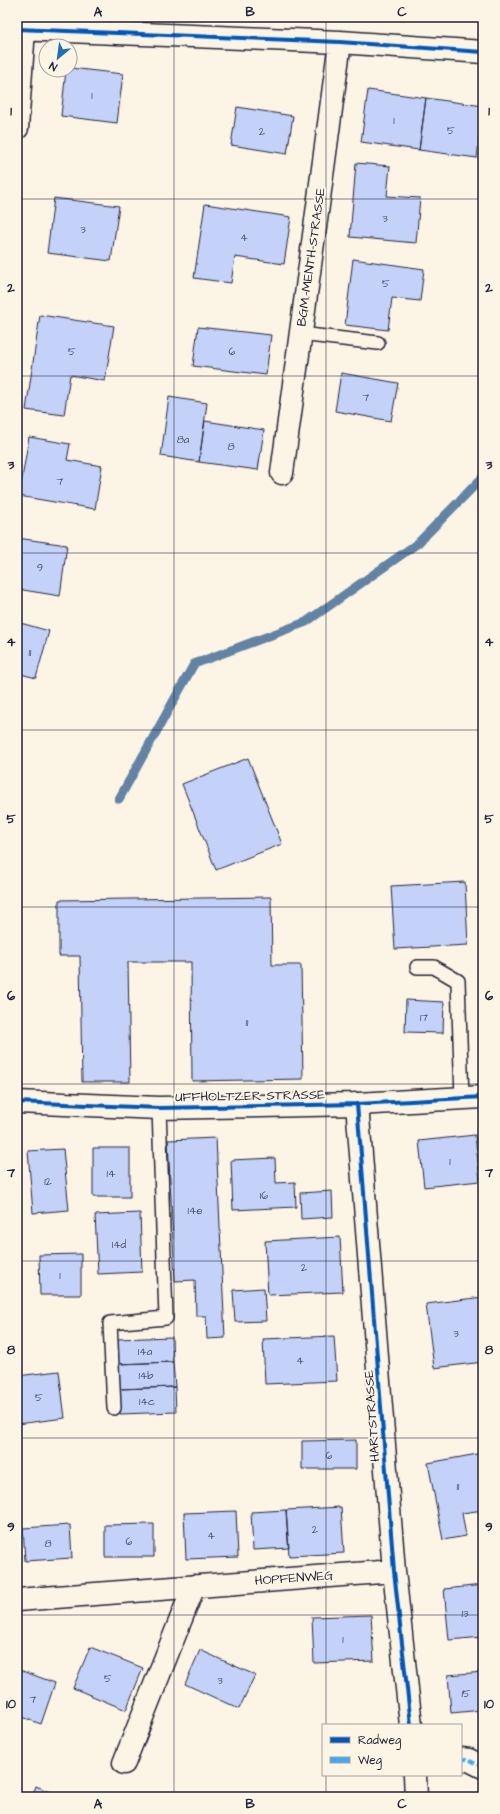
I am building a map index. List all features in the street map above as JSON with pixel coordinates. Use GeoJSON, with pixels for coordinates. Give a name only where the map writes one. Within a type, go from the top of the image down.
{"type":"FeatureCollection","features":[{"type":"Feature","properties":{"kind":"street"},"geometry":{"type":"LineString","coordinates":[[17,128],[21,29],[101,25],[483,52]]}},
{"type":"Feature","properties":{"kind":"street","name":"BGM.-MENTH-STRASSE"},"geometry":{"type":"LineString","coordinates":[[282,473],[340,42]]}},
{"type":"Feature","properties":{"kind":"street","name":"UFFHOLTZER STRASSE"},"geometry":{"type":"LineString","coordinates":[[17,1102],[159,1108],[357,1104],[473,1098]]}},
{"type":"Feature","properties":{"kind":"street","name":"HARTSTRASSE"},"geometry":{"type":"LineString","coordinates":[[357,1104],[394,1571],[411,1724]]}},
{"type":"Feature","properties":{"kind":"street","name":"HOPFENWEG"},"geometry":{"type":"LineString","coordinates":[[17,1600],[394,1571]]}},
{"type":"Feature","properties":{"kind":"street"},"geometry":{"type":"LineString","coordinates":[[124,1763],[194,1586]]}},
{"type":"Feature","properties":{"kind":"street"},"geometry":{"type":"LineString","coordinates":[[462,1759],[469,1760],[483,1767]]}},
{"type":"Feature","properties":{"kind":"street"},"geometry":{"type":"LineString","coordinates":[[415,1776],[416,1797]]}},
{"type":"Feature","properties":{"kind":"lane"},"geometry":{"type":"LineString","coordinates":[[300,334],[378,343]]}},
{"type":"Feature","properties":{"kind":"lane"},"geometry":{"type":"LineString","coordinates":[[417,967],[434,967],[458,981],[473,1098]]}},
{"type":"Feature","properties":{"kind":"lane"},"geometry":{"type":"LineString","coordinates":[[114,1408],[110,1323],[166,1318],[159,1108]]}},
{"type":"Feature","properties":{"kind":"building"},"geometry":{"type":"Polygon","coordinates":[[[78,69],[123,74],[117,123],[61,116],[65,78],[78,78],[78,69]]]}},
{"type":"Feature","properties":{"kind":"building"},"geometry":{"type":"Polygon","coordinates":[[[368,90],[426,98],[419,150],[361,142],[368,90]]]}},
{"type":"Feature","properties":{"kind":"building"},"geometry":{"type":"Polygon","coordinates":[[[426,98],[483,106],[477,158],[419,150],[426,98]]]}},
{"type":"Feature","properties":{"kind":"building"},"geometry":{"type":"Polygon","coordinates":[[[237,107],[293,116],[287,154],[231,145],[237,107]]]}},
{"type":"Feature","properties":{"kind":"building"},"geometry":{"type":"Polygon","coordinates":[[[356,163],[390,166],[387,196],[420,198],[416,243],[350,237],[356,163]]]}},
{"type":"Feature","properties":{"kind":"building"},"geometry":{"type":"Polygon","coordinates":[[[54,198],[119,206],[111,261],[47,253],[54,198]]]}},
{"type":"Feature","properties":{"kind":"building"},"geometry":{"type":"Polygon","coordinates":[[[205,204],[291,217],[284,264],[235,257],[231,283],[194,278],[205,204]]]}},
{"type":"Feature","properties":{"kind":"building"},"geometry":{"type":"Polygon","coordinates":[[[353,259],[424,269],[420,301],[392,298],[388,330],[345,325],[353,259]]]}},
{"type":"Feature","properties":{"kind":"building"},"geometry":{"type":"Polygon","coordinates":[[[40,315],[114,326],[105,381],[70,375],[64,415],[26,410],[40,315]]]}},
{"type":"Feature","properties":{"kind":"building"},"geometry":{"type":"Polygon","coordinates":[[[198,327],[271,335],[266,375],[193,366],[198,327]]]}},
{"type":"Feature","properties":{"kind":"building"},"geometry":{"type":"Polygon","coordinates":[[[341,373],[398,383],[391,421],[335,411],[341,373]]]}},
{"type":"Feature","properties":{"kind":"building"},"geometry":{"type":"Polygon","coordinates":[[[169,397],[207,403],[199,462],[161,456],[169,397]]]}},
{"type":"Feature","properties":{"kind":"building"},"geometry":{"type":"Polygon","coordinates":[[[205,421],[264,430],[258,470],[199,462],[205,421]]]}},
{"type":"Feature","properties":{"kind":"building"},"geometry":{"type":"Polygon","coordinates":[[[29,437],[70,444],[67,460],[102,466],[95,509],[19,496],[29,437]]]}},
{"type":"Feature","properties":{"kind":"building"},"geometry":{"type":"Polygon","coordinates":[[[17,538],[67,545],[60,596],[17,589],[17,538]]]}},
{"type":"Feature","properties":{"kind":"building"},"geometry":{"type":"Polygon","coordinates":[[[17,622],[49,631],[36,678],[17,673],[17,622]]]}},
{"type":"Feature","properties":{"kind":"building"},"geometry":{"type":"Polygon","coordinates":[[[248,758],[282,844],[216,870],[182,784],[248,758]]]}},
{"type":"Feature","properties":{"kind":"building"},"geometry":{"type":"Polygon","coordinates":[[[465,882],[468,945],[395,949],[391,886],[465,882]]]}},
{"type":"Feature","properties":{"kind":"building"},"geometry":{"type":"Polygon","coordinates":[[[271,897],[272,965],[301,965],[303,1079],[192,1081],[191,962],[128,962],[130,1082],[82,1082],[80,956],[59,956],[59,900],[271,897]]]}},
{"type":"Feature","properties":{"kind":"building"},"geometry":{"type":"Polygon","coordinates":[[[406,1000],[444,1002],[443,1033],[405,1032],[406,1000]]]}},
{"type":"Feature","properties":{"kind":"building"},"geometry":{"type":"Polygon","coordinates":[[[475,1135],[480,1181],[424,1187],[419,1141],[475,1135]]]}},
{"type":"Feature","properties":{"kind":"building"},"geometry":{"type":"Polygon","coordinates":[[[216,1138],[225,1338],[207,1339],[206,1316],[196,1316],[195,1280],[175,1281],[168,1140],[216,1138]]]}},
{"type":"Feature","properties":{"kind":"building"},"geometry":{"type":"Polygon","coordinates":[[[93,1148],[130,1148],[130,1197],[93,1197],[93,1148]]]}},
{"type":"Feature","properties":{"kind":"building"},"geometry":{"type":"Polygon","coordinates":[[[63,1149],[69,1210],[33,1213],[28,1151],[63,1149]]]}},
{"type":"Feature","properties":{"kind":"building"},"geometry":{"type":"Polygon","coordinates":[[[275,1158],[276,1183],[295,1182],[296,1207],[233,1210],[231,1160],[275,1158]]]}},
{"type":"Feature","properties":{"kind":"building"},"geometry":{"type":"Polygon","coordinates":[[[332,1191],[333,1217],[301,1219],[300,1193],[332,1191]]]}},
{"type":"Feature","properties":{"kind":"building"},"geometry":{"type":"Polygon","coordinates":[[[140,1213],[142,1272],[98,1274],[95,1215],[140,1213]]]}},
{"type":"Feature","properties":{"kind":"building"},"geometry":{"type":"Polygon","coordinates":[[[340,1237],[343,1292],[268,1295],[265,1241],[340,1237]]]}},
{"type":"Feature","properties":{"kind":"building"},"geometry":{"type":"Polygon","coordinates":[[[81,1254],[81,1295],[40,1295],[39,1255],[81,1254]]]}},
{"type":"Feature","properties":{"kind":"building"},"geometry":{"type":"Polygon","coordinates":[[[264,1288],[266,1321],[235,1322],[233,1290],[264,1288]]]}},
{"type":"Feature","properties":{"kind":"building"},"geometry":{"type":"Polygon","coordinates":[[[483,1297],[483,1362],[434,1368],[426,1304],[483,1297]]]}},
{"type":"Feature","properties":{"kind":"building"},"geometry":{"type":"Polygon","coordinates":[[[334,1336],[337,1381],[265,1384],[263,1339],[334,1336]]]}},
{"type":"Feature","properties":{"kind":"building"},"geometry":{"type":"Polygon","coordinates":[[[172,1337],[173,1362],[118,1364],[117,1339],[172,1337]]]}},
{"type":"Feature","properties":{"kind":"building"},"geometry":{"type":"Polygon","coordinates":[[[173,1362],[175,1387],[119,1389],[118,1364],[173,1362]]]}},
{"type":"Feature","properties":{"kind":"building"},"geometry":{"type":"Polygon","coordinates":[[[59,1371],[65,1418],[17,1424],[17,1376],[59,1371]]]}},
{"type":"Feature","properties":{"kind":"building"},"geometry":{"type":"Polygon","coordinates":[[[175,1387],[176,1412],[120,1414],[119,1389],[175,1387]]]}},
{"type":"Feature","properties":{"kind":"building"},"geometry":{"type":"Polygon","coordinates":[[[356,1440],[356,1469],[302,1469],[302,1441],[356,1440]]]}},
{"type":"Feature","properties":{"kind":"building"},"geometry":{"type":"Polygon","coordinates":[[[483,1453],[483,1510],[462,1513],[466,1536],[443,1540],[428,1463],[483,1453]]]}},
{"type":"Feature","properties":{"kind":"building"},"geometry":{"type":"Polygon","coordinates":[[[341,1507],[344,1553],[289,1556],[286,1510],[341,1507]]]}},
{"type":"Feature","properties":{"kind":"building"},"geometry":{"type":"Polygon","coordinates":[[[286,1510],[289,1548],[253,1550],[251,1512],[286,1510]]]}},
{"type":"Feature","properties":{"kind":"building"},"geometry":{"type":"Polygon","coordinates":[[[236,1511],[238,1557],[186,1559],[184,1513],[236,1511]]]}},
{"type":"Feature","properties":{"kind":"building"},"geometry":{"type":"Polygon","coordinates":[[[154,1524],[154,1557],[105,1557],[105,1525],[154,1524]]]}},
{"type":"Feature","properties":{"kind":"building"},"geometry":{"type":"Polygon","coordinates":[[[70,1525],[72,1558],[25,1561],[23,1528],[70,1525]]]}},
{"type":"Feature","properties":{"kind":"building"},"geometry":{"type":"Polygon","coordinates":[[[483,1585],[483,1637],[449,1640],[444,1589],[483,1585]]]}},
{"type":"Feature","properties":{"kind":"building"},"geometry":{"type":"Polygon","coordinates":[[[371,1615],[374,1661],[314,1663],[312,1617],[371,1615]]]}},
{"type":"Feature","properties":{"kind":"building"},"geometry":{"type":"Polygon","coordinates":[[[90,1647],[143,1668],[126,1710],[73,1688],[90,1647]]]}},
{"type":"Feature","properties":{"kind":"building"},"geometry":{"type":"Polygon","coordinates":[[[200,1650],[255,1675],[239,1709],[185,1684],[200,1650]]]}},
{"type":"Feature","properties":{"kind":"building"},"geometry":{"type":"Polygon","coordinates":[[[17,1669],[55,1683],[41,1724],[17,1715],[17,1669]]]}},
{"type":"Feature","properties":{"kind":"building"},"geometry":{"type":"Polygon","coordinates":[[[483,1672],[483,1710],[451,1713],[448,1675],[483,1672]]]}},
{"type":"Feature","properties":{"kind":"building"},"geometry":{"type":"Polygon","coordinates":[[[36,1786],[63,1797],[32,1797],[36,1786]]]}},
{"type":"Feature","properties":{"kind":"waterway"},"geometry":{"type":"LineString","coordinates":[[119,799],[194,664],[306,622],[418,543],[483,477]]}},
{"type":"Feature","properties":{"kind":"marked path"},"geometry":{"type":"LineString","coordinates":[[462,1759],[469,1760],[483,1767]]}},
{"type":"Feature","properties":{"kind":"cycle path"},"geometry":{"type":"LineString","coordinates":[[17,29],[340,42],[483,52]]}},
{"type":"Feature","properties":{"kind":"cycle path"},"geometry":{"type":"LineString","coordinates":[[17,1102],[159,1108],[357,1104],[483,1097]]}},
{"type":"Feature","properties":{"kind":"cycle path"},"geometry":{"type":"LineString","coordinates":[[357,1104],[394,1571],[411,1724]]}}]}
